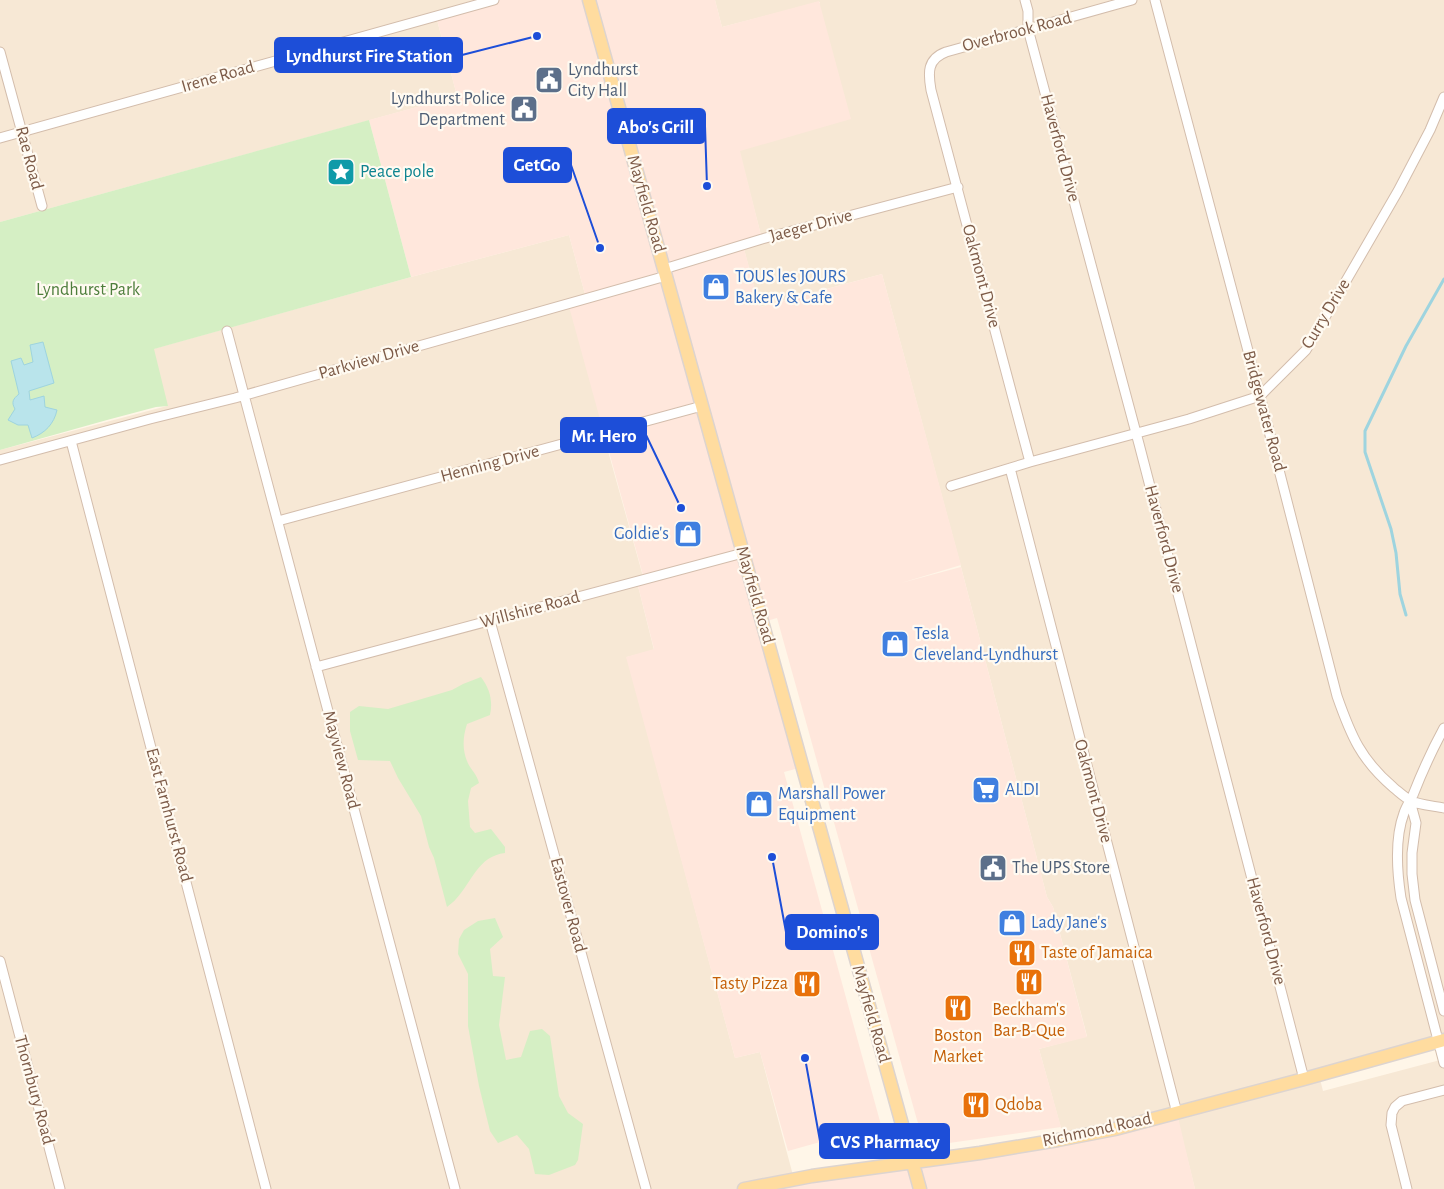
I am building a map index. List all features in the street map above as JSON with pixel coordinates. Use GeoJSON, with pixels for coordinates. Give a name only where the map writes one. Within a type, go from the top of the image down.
{"type":"FeatureCollection","features":[{"type":"Feature","properties":{"kind":"main road","name":"Mayfield Road"},"geometry":{"type":"LineString","coordinates":[[590,0],[920,1189]]}},
{"type":"Feature","properties":{"kind":"main road","name":"Richmond Road"},"geometry":{"type":"LineString","coordinates":[[744,1189],[812,1176],[980,1153],[1115,1128],[1441,1041]]}},
{"type":"Feature","properties":{"kind":"street","name":"Irene Road"},"geometry":{"type":"LineString","coordinates":[[0,138],[494,0]]}},
{"type":"Feature","properties":{"kind":"street","name":"Haverford Drive"},"geometry":{"type":"LineString","coordinates":[[1025,0],[1028,11],[1028,29],[1304,1079]]}},
{"type":"Feature","properties":{"kind":"street","name":"Overbrook Road"},"geometry":{"type":"LineString","coordinates":[[931,90],[929,77],[931,64],[937,55],[1132,0]]}},
{"type":"Feature","properties":{"kind":"street","name":"Bridgewater Road"},"geometry":{"type":"LineString","coordinates":[[1155,0],[1337,696],[1356,746],[1387,782],[1410,801]]}},
{"type":"Feature","properties":{"kind":"street","name":"Rae Road"},"geometry":{"type":"LineString","coordinates":[[0,52],[42,206]]}},
{"type":"Feature","properties":{"kind":"street","name":"Oakmont Drive"},"geometry":{"type":"LineString","coordinates":[[931,90],[1030,462]]}},
{"type":"Feature","properties":{"kind":"street","name":"Curry Drive"},"geometry":{"type":"LineString","coordinates":[[951,486],[1030,462],[1189,420],[1260,396],[1306,350],[1398,191],[1430,130],[1444,97]]}},
{"type":"Feature","properties":{"kind":"street","name":"Jaeger Drive"},"geometry":{"type":"LineString","coordinates":[[665,272],[762,239],[958,187]]}},
{"type":"Feature","properties":{"kind":"street","name":"Parkview Drive"},"geometry":{"type":"LineString","coordinates":[[71,441],[244,395],[665,272]]}},
{"type":"Feature","properties":{"kind":"street","name":"Mayview Road"},"geometry":{"type":"LineString","coordinates":[[227,331],[455,1189]]}},
{"type":"Feature","properties":{"kind":"street","name":"Henning Drive"},"geometry":{"type":"LineString","coordinates":[[278,521],[702,406]]}},
{"type":"Feature","properties":{"kind":"street"},"geometry":{"type":"LineString","coordinates":[[0,460],[71,441]]}},
{"type":"Feature","properties":{"kind":"street","name":"East Farnhurst Road"},"geometry":{"type":"LineString","coordinates":[[71,441],[266,1189]]}},
{"type":"Feature","properties":{"kind":"street","name":"Oakmont Drive"},"geometry":{"type":"LineString","coordinates":[[1010,468],[1177,1113]]}},
{"type":"Feature","properties":{"kind":"street","name":"Willshire Road"},"geometry":{"type":"LineString","coordinates":[[316,667],[743,553]]}},
{"type":"Feature","properties":{"kind":"street","name":"Eastover Road"},"geometry":{"type":"LineString","coordinates":[[490,621],[646,1189]]}},
{"type":"Feature","properties":{"kind":"street"},"geometry":{"type":"LineString","coordinates":[[1444,728],[1430,752],[1404,814],[1399,841],[1401,898],[1441,1041],[1444,1063]]}},
{"type":"Feature","properties":{"kind":"street"},"geometry":{"type":"LineString","coordinates":[[1410,801],[1444,808]]}},
{"type":"Feature","properties":{"kind":"street"},"geometry":{"type":"LineString","coordinates":[[1410,801],[1416,823],[1412,853],[1414,890],[1444,1011]]}},
{"type":"Feature","properties":{"kind":"street","name":"Thornbury Road"},"geometry":{"type":"LineString","coordinates":[[0,961],[60,1189]]}},
{"type":"Feature","properties":{"kind":"street"},"geometry":{"type":"LineString","coordinates":[[1407,1189],[1391,1126],[1394,1107],[1402,1101],[1444,1090]]}},
{"type":"Feature","properties":{"kind":"shaded area"},"geometry":{"type":"Polygon","coordinates":[[[0,0],[478,0],[436,16],[457,96],[0,222],[0,0]]]}},
{"type":"Feature","properties":{"kind":"shaded area"},"geometry":{"type":"Polygon","coordinates":[[[478,0],[715,0],[722,27],[819,1],[851,119],[740,151],[762,239],[743,245],[760,307],[882,274],[961,565],[901,583],[961,567],[1047,897],[1053,907],[1087,1037],[1039,1049],[1061,1127],[942,1144],[931,1142],[922,1134],[777,618],[763,622],[803,767],[784,772],[881,1125],[788,1151],[760,1052],[735,1058],[626,657],[654,649],[637,582],[644,579],[568,303],[586,298],[569,235],[411,277],[369,120],[457,96],[436,16],[478,0]]]}},
{"type":"Feature","properties":{"kind":"shaded area"},"geometry":{"type":"Polygon","coordinates":[[[715,0],[1444,0],[1444,1040],[1319,1075],[1323,1091],[1444,1059],[1444,1189],[1195,1189],[1176,1113],[1064,1139],[1039,1049],[1087,1036],[1053,907],[1047,897],[882,274],[759,307],[743,245],[762,239],[739,151],[820,2],[722,27],[715,0]]]}},
{"type":"Feature","properties":{"kind":"shaded area"},"geometry":{"type":"Polygon","coordinates":[[[569,235],[586,298],[603,433],[644,580],[637,582],[654,650],[627,657],[735,1058],[760,1052],[794,1179],[744,1189],[0,1189],[0,450],[167,406],[153,349],[569,235]]]}},
{"type":"Feature","properties":{"kind":"shaded area"},"geometry":{"type":"Polygon","coordinates":[[[1177,1113],[1195,1189],[782,1189],[779,1182],[894,1164],[1177,1113]]]}},
{"type":"Feature","properties":{"kind":"green space","name":"Lyndhurst Park"},"geometry":{"type":"Polygon","coordinates":[[[369,120],[411,277],[154,349],[168,406],[156,407],[0,450],[0,222],[369,120]]]}},
{"type":"Feature","properties":{"kind":"green space"},"geometry":{"type":"Polygon","coordinates":[[[481,677],[490,695],[490,715],[467,724],[464,738],[465,756],[479,783],[471,788],[468,801],[470,827],[475,833],[491,829],[505,847],[505,853],[496,855],[482,864],[462,892],[447,907],[421,816],[390,761],[358,760],[350,731],[350,712],[359,706],[388,709],[452,690],[481,677]]]}},
{"type":"Feature","properties":{"kind":"green space"},"geometry":{"type":"Polygon","coordinates":[[[495,918],[503,937],[490,949],[493,976],[505,977],[499,1025],[506,1060],[521,1057],[530,1031],[542,1029],[550,1036],[559,1096],[568,1113],[583,1124],[578,1160],[575,1165],[549,1175],[535,1174],[529,1149],[517,1135],[498,1143],[490,1131],[479,1086],[468,1026],[468,974],[458,954],[459,939],[464,930],[478,921],[495,918]]]}},
{"type":"Feature","properties":{"kind":"water"},"geometry":{"type":"Polygon","coordinates":[[[43,342],[54,383],[29,391],[30,400],[44,396],[45,407],[57,410],[54,420],[48,427],[32,438],[28,425],[18,425],[8,420],[15,409],[13,401],[19,394],[11,361],[21,358],[24,365],[33,362],[30,345],[43,342]]]}},
{"type":"Feature","properties":{"kind":"waterway"},"geometry":{"type":"LineString","coordinates":[[1406,615],[1400,594],[1396,553],[1391,529],[1365,452],[1365,431],[1406,346],[1444,279]]}},
{"type":"Feature","properties":{"kind":"place","name":"Lyndhurst Fire Station"},"geometry":{"type":"Point","coordinates":[537,36]}},
{"type":"Feature","properties":{"kind":"place","name":"Lyndhurst City Hall"},"geometry":{"type":"Point","coordinates":[549,80]}},
{"type":"Feature","properties":{"kind":"place","name":"Lyndhurst Police Department"},"geometry":{"type":"Point","coordinates":[524,109]}},
{"type":"Feature","properties":{"kind":"place","name":"Peace pole"},"geometry":{"type":"Point","coordinates":[341,172]}},
{"type":"Feature","properties":{"kind":"place","name":"Abo's Grill"},"geometry":{"type":"Point","coordinates":[707,186]}},
{"type":"Feature","properties":{"kind":"place","name":"GetGo"},"geometry":{"type":"Point","coordinates":[600,248]}},
{"type":"Feature","properties":{"kind":"place","name":"TOUS les JOURS Bakery & Cafe"},"geometry":{"type":"Point","coordinates":[716,287]}},
{"type":"Feature","properties":{"kind":"place","name":"Mr. Hero"},"geometry":{"type":"Point","coordinates":[681,508]}},
{"type":"Feature","properties":{"kind":"place","name":"Goldie's"},"geometry":{"type":"Point","coordinates":[688,534]}},
{"type":"Feature","properties":{"kind":"place","name":"Tesla Cleveland-Lyndhurst"},"geometry":{"type":"Point","coordinates":[895,644]}},
{"type":"Feature","properties":{"kind":"place","name":"ALDI"},"geometry":{"type":"Point","coordinates":[986,790]}},
{"type":"Feature","properties":{"kind":"place","name":"Marshall Power Equipment"},"geometry":{"type":"Point","coordinates":[759,804]}},
{"type":"Feature","properties":{"kind":"place","name":"Domino's"},"geometry":{"type":"Point","coordinates":[772,857]}},
{"type":"Feature","properties":{"kind":"place","name":"The UPS Store"},"geometry":{"type":"Point","coordinates":[993,868]}},
{"type":"Feature","properties":{"kind":"place","name":"Lady Jane's"},"geometry":{"type":"Point","coordinates":[1012,923]}},
{"type":"Feature","properties":{"kind":"place","name":"Taste of Jamaica"},"geometry":{"type":"Point","coordinates":[1022,953]}},
{"type":"Feature","properties":{"kind":"place","name":"Beckham's Bar-B-Que"},"geometry":{"type":"Point","coordinates":[1029,982]}},
{"type":"Feature","properties":{"kind":"place","name":"Tasty Pizza"},"geometry":{"type":"Point","coordinates":[807,984]}},
{"type":"Feature","properties":{"kind":"place","name":"Boston Market"},"geometry":{"type":"Point","coordinates":[958,1008]}},
{"type":"Feature","properties":{"kind":"place","name":"CVS Pharmacy"},"geometry":{"type":"Point","coordinates":[805,1058]}},
{"type":"Feature","properties":{"kind":"place","name":"Qdoba"},"geometry":{"type":"Point","coordinates":[976,1105]}}]}
